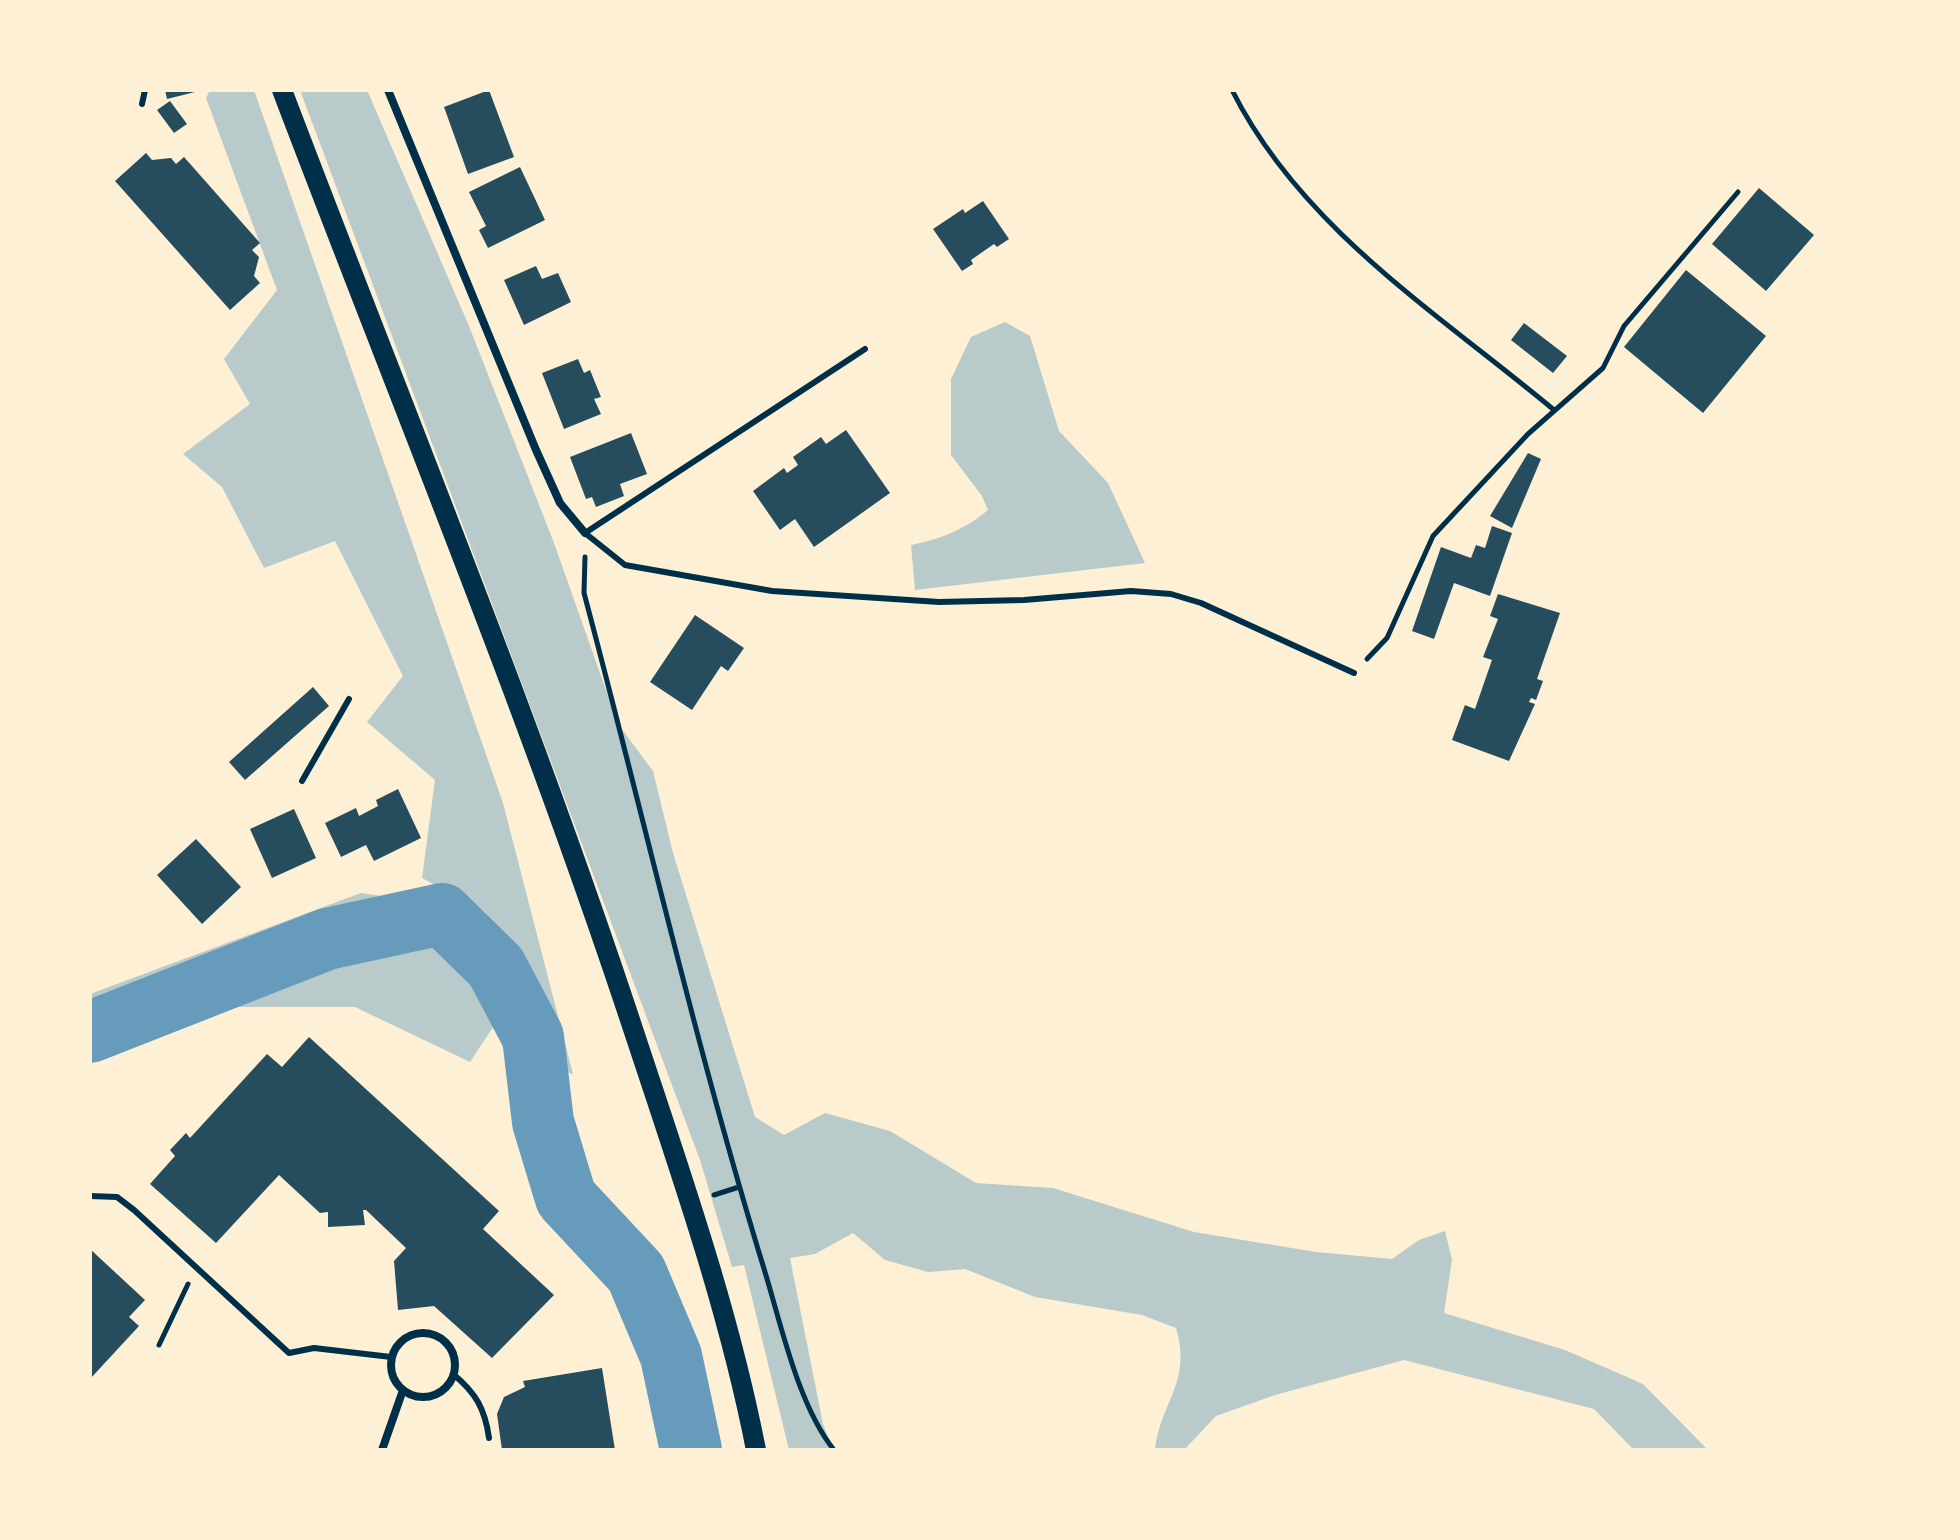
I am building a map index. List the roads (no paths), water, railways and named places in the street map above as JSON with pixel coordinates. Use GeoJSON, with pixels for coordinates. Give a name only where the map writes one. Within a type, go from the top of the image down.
{"type":"FeatureCollection","features":[{"type":"Feature","properties":{"kind":"main road"},"geometry":{"type":"LineString","coordinates":[[282,90],[459,541],[581,868],[739,1360],[756,1450]]}},
{"type":"Feature","properties":{"kind":"street"},"geometry":{"type":"LineString","coordinates":[[388,90],[536,450],[560,503],[585,533]]}},
{"type":"Feature","properties":{"kind":"street"},"geometry":{"type":"LineString","coordinates":[[426,1332],[447,1343],[453,1354],[453,1374],[446,1386],[429,1396],[403,1390],[394,1380],[391,1357],[400,1342],[411,1334],[426,1332]]}},
{"type":"Feature","properties":{"kind":"street"},"geometry":{"type":"LineString","coordinates":[[382,1450],[403,1390]]}},
{"type":"Feature","properties":{"kind":"lane"},"geometry":{"type":"LineString","coordinates":[[142,104],[145,90]]}},
{"type":"Feature","properties":{"kind":"lane"},"geometry":{"type":"LineString","coordinates":[[865,349],[585,533],[625,565],[772,591],[939,602],[1024,600],[1131,591],[1171,594],[1201,603],[1354,673]]}},
{"type":"Feature","properties":{"kind":"lane"},"geometry":{"type":"LineString","coordinates":[[302,781],[349,699]]}},
{"type":"Feature","properties":{"kind":"lane"},"geometry":{"type":"LineString","coordinates":[[90,1196],[117,1197],[289,1353],[314,1348],[391,1357]]}},
{"type":"Feature","properties":{"kind":"lane"},"geometry":{"type":"LineString","coordinates":[[453,1374],[470,1388],[485,1412],[489,1438]]}},
{"type":"Feature","properties":{"kind":"waterway"},"geometry":{"type":"LineString","coordinates":[[90,1032],[327,939],[442,914],[496,967],[533,1037],[543,1122],[566,1198],[636,1273],[671,1356],[691,1450]]}}]}
